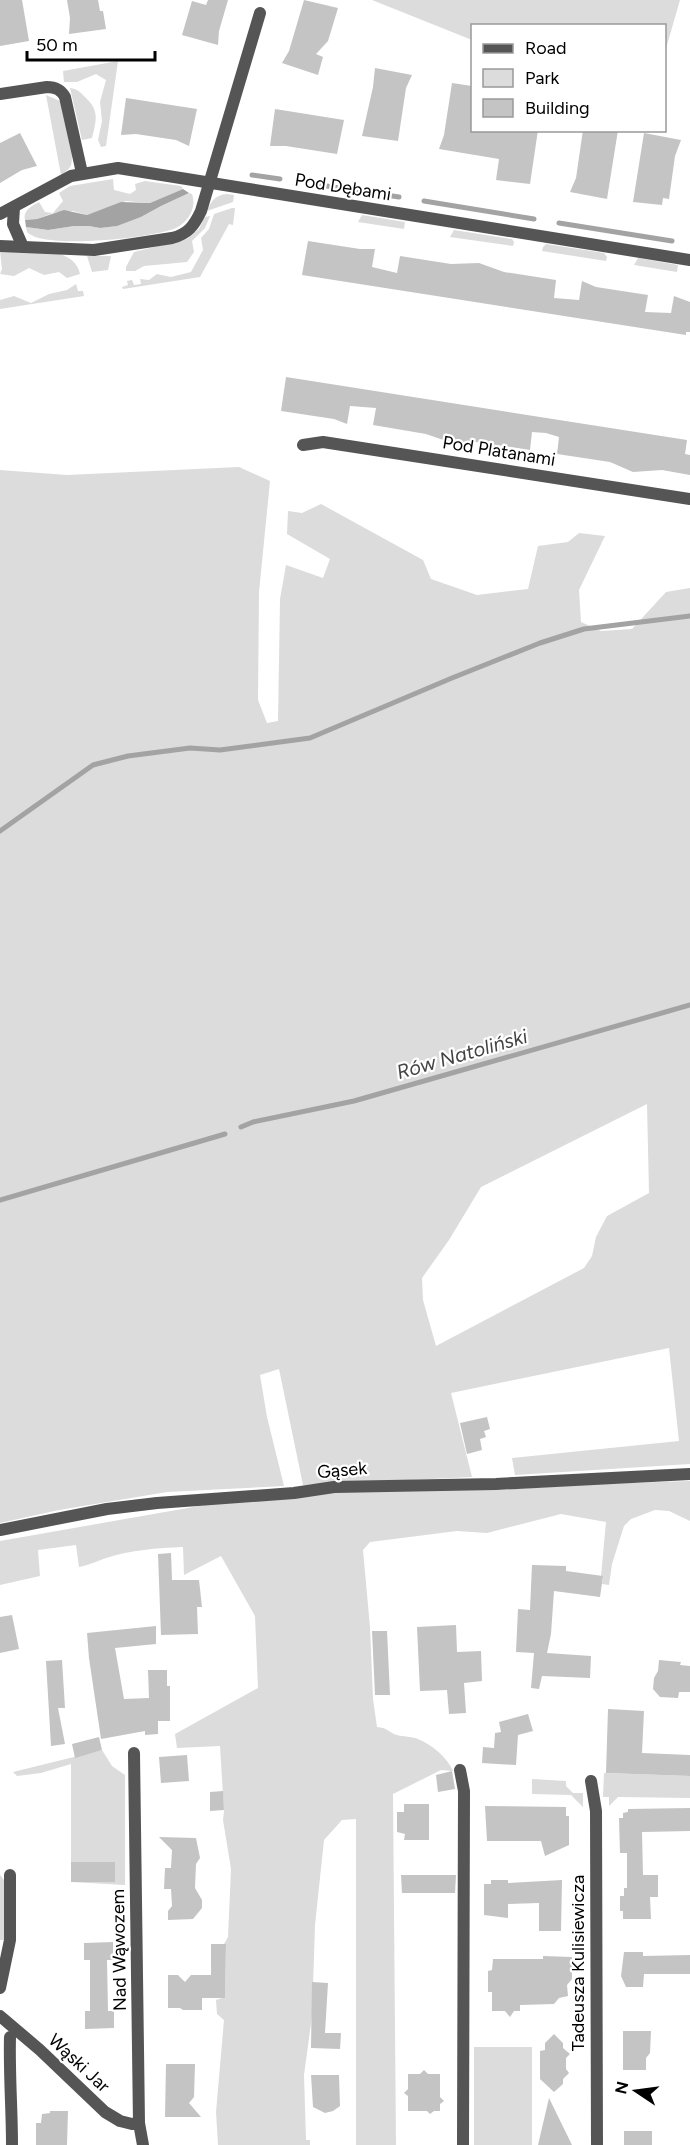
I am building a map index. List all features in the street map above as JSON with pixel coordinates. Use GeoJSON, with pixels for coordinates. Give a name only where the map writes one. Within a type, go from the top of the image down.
{"type":"FeatureCollection","features":[{"type":"Feature","properties":{"kind":"street"},"geometry":{"type":"LineString","coordinates":[[0,246],[94,250],[182,236],[191,229],[209,184],[260,13]]}},
{"type":"Feature","properties":{"kind":"street"},"geometry":{"type":"LineString","coordinates":[[0,94],[47,87],[53,87],[63,93],[82,173]]}},
{"type":"Feature","properties":{"kind":"street","name":"Pod Dębami"},"geometry":{"type":"LineString","coordinates":[[0,214],[58,182],[82,173],[118,168],[690,260]]}},
{"type":"Feature","properties":{"kind":"street"},"geometry":{"type":"LineString","coordinates":[[14,207],[13,224],[23,247]]}},
{"type":"Feature","properties":{"kind":"street","name":"Pod Platanami"},"geometry":{"type":"LineString","coordinates":[[303,445],[323,442],[690,499]]}},
{"type":"Feature","properties":{"kind":"street","name":"Gąsek"},"geometry":{"type":"LineString","coordinates":[[0,1530],[106,1509],[294,1493],[334,1487],[496,1484],[690,1474]]}},
{"type":"Feature","properties":{"kind":"street","name":"Nad Wąwozem"},"geometry":{"type":"LineString","coordinates":[[134,1753],[139,2123],[143,2145]]}},
{"type":"Feature","properties":{"kind":"street"},"geometry":{"type":"LineString","coordinates":[[460,1770],[464,1791],[463,2145]]}},
{"type":"Feature","properties":{"kind":"street","name":"Tadeusza Kulisiewicza"},"geometry":{"type":"LineString","coordinates":[[591,1782],[596,1811],[597,2145]]}},
{"type":"Feature","properties":{"kind":"street"},"geometry":{"type":"LineString","coordinates":[[0,1988],[10,1940],[10,1875]]}},
{"type":"Feature","properties":{"kind":"street","name":"Wąski Jar"},"geometry":{"type":"LineString","coordinates":[[0,2016],[40,2050],[105,2112],[120,2121],[139,2123]]}},
{"type":"Feature","properties":{"kind":"street"},"geometry":{"type":"LineString","coordinates":[[10,2037],[9,2097],[12,2145]]}},
{"type":"Feature","properties":{"kind":"green space"},"geometry":{"type":"Polygon","coordinates":[[[372,0],[680,0],[666,49],[666,24],[471,24],[471,40],[372,0]]]}},
{"type":"Feature","properties":{"kind":"green space"},"geometry":{"type":"Polygon","coordinates":[[[118,61],[106,146],[101,147],[98,140],[102,121],[100,102],[106,80],[96,74],[77,82],[64,82],[63,71],[118,61]]]}},
{"type":"Feature","properties":{"kind":"green space"},"geometry":{"type":"Polygon","coordinates":[[[70,88],[81,93],[93,107],[96,122],[92,138],[82,140],[70,88]]]}},
{"type":"Feature","properties":{"kind":"green space"},"geometry":{"type":"Polygon","coordinates":[[[46,95],[60,101],[69,133],[72,160],[68,170],[61,175],[46,95]]]}},
{"type":"Feature","properties":{"kind":"green space"},"geometry":{"type":"Polygon","coordinates":[[[113,179],[114,190],[130,194],[136,190],[135,184],[145,181],[181,186],[183,189],[150,203],[126,201],[87,215],[73,211],[53,213],[63,201],[59,193],[70,186],[113,179]]]}},
{"type":"Feature","properties":{"kind":"green space"},"geometry":{"type":"Polygon","coordinates":[[[189,193],[192,194],[193,204],[188,218],[176,228],[164,232],[123,238],[75,241],[37,237],[27,232],[26,227],[48,230],[74,226],[100,228],[116,226],[141,217],[189,193]]]}},
{"type":"Feature","properties":{"kind":"green space"},"geometry":{"type":"Polygon","coordinates":[[[227,194],[234,195],[233,202],[207,211],[214,199],[227,194]]]}},
{"type":"Feature","properties":{"kind":"green space"},"geometry":{"type":"Polygon","coordinates":[[[39,202],[45,212],[53,213],[37,219],[25,220],[27,211],[39,202]]]}},
{"type":"Feature","properties":{"kind":"green space"},"geometry":{"type":"Polygon","coordinates":[[[235,208],[233,225],[229,224],[200,277],[123,289],[122,287],[128,285],[127,281],[132,280],[134,285],[141,284],[140,279],[149,280],[157,274],[171,277],[191,272],[203,250],[201,238],[209,229],[214,214],[235,208]]]}},
{"type":"Feature","properties":{"kind":"green space"},"geometry":{"type":"Polygon","coordinates":[[[362,215],[405,222],[404,229],[358,222],[362,215]]]}},
{"type":"Feature","properties":{"kind":"green space"},"geometry":{"type":"Polygon","coordinates":[[[210,216],[205,228],[192,241],[194,252],[187,262],[144,266],[135,271],[126,271],[134,252],[187,239],[199,229],[205,217],[210,216]]]}},
{"type":"Feature","properties":{"kind":"green space"},"geometry":{"type":"Polygon","coordinates":[[[454,230],[512,239],[514,242],[513,246],[450,237],[454,230]]]}},
{"type":"Feature","properties":{"kind":"green space"},"geometry":{"type":"Polygon","coordinates":[[[546,244],[604,253],[607,257],[606,261],[542,251],[546,244]]]}},
{"type":"Feature","properties":{"kind":"green space"},"geometry":{"type":"Polygon","coordinates":[[[0,251],[59,254],[76,264],[80,274],[67,278],[59,272],[44,275],[29,268],[14,276],[0,274],[2,269],[0,251]]]}},
{"type":"Feature","properties":{"kind":"green space"},"geometry":{"type":"Polygon","coordinates":[[[87,256],[111,256],[108,270],[92,272],[87,256]]]}},
{"type":"Feature","properties":{"kind":"green space"},"geometry":{"type":"Polygon","coordinates":[[[638,258],[678,265],[677,272],[634,265],[638,258]]]}},
{"type":"Feature","properties":{"kind":"green space"},"geometry":{"type":"Polygon","coordinates":[[[76,284],[78,291],[83,291],[84,296],[0,309],[0,300],[14,296],[31,303],[49,294],[67,290],[76,284]]]}},
{"type":"Feature","properties":{"kind":"green space"},"geometry":{"type":"Polygon","coordinates":[[[239,467],[270,481],[259,592],[258,700],[267,723],[278,721],[280,599],[286,565],[323,578],[330,559],[287,534],[288,511],[302,513],[321,504],[423,560],[431,579],[477,595],[528,589],[538,546],[568,542],[579,533],[605,536],[579,590],[581,622],[601,631],[632,629],[666,592],[690,588],[690,1464],[515,1475],[512,1458],[679,1441],[669,1348],[451,1393],[472,1477],[303,1485],[279,1369],[260,1375],[267,1417],[284,1486],[167,1492],[59,1510],[0,1523],[0,470],[67,475],[239,467]],[[647,1104],[481,1187],[449,1240],[422,1278],[423,1300],[436,1346],[584,1268],[592,1256],[596,1237],[607,1216],[649,1193],[647,1104]]]}},
{"type":"Feature","properties":{"kind":"green space"},"geometry":{"type":"Polygon","coordinates":[[[690,1481],[690,1521],[669,1511],[655,1510],[631,1519],[624,1526],[612,1564],[609,1585],[602,1584],[603,1577],[601,1576],[606,1522],[561,1514],[487,1533],[457,1531],[370,1542],[363,1550],[377,1727],[397,1735],[415,1738],[429,1745],[443,1756],[453,1771],[441,1770],[393,1794],[396,2145],[356,2145],[356,1819],[342,1820],[324,1840],[315,1925],[312,2016],[304,2075],[306,2140],[310,2140],[310,2145],[218,2145],[216,2112],[224,2020],[217,2014],[216,2000],[225,1997],[226,1945],[224,1944],[228,1937],[231,1869],[223,1820],[220,1746],[177,1748],[175,1734],[258,1688],[255,1616],[221,1556],[184,1575],[183,1547],[125,1553],[79,1567],[76,1545],[38,1550],[40,1576],[0,1585],[0,1541],[222,1502],[354,1490],[502,1490],[690,1481]]]}},
{"type":"Feature","properties":{"kind":"green space"},"geometry":{"type":"Polygon","coordinates":[[[102,1750],[112,1766],[125,1775],[125,1885],[71,1882],[71,1764],[41,1773],[17,1776],[13,1772],[102,1750]]]}},
{"type":"Feature","properties":{"kind":"green space"},"geometry":{"type":"Polygon","coordinates":[[[604,1773],[690,1776],[690,1798],[618,1797],[609,1806],[609,1797],[603,1797],[604,1773]]]}},
{"type":"Feature","properties":{"kind":"green space"},"geometry":{"type":"Polygon","coordinates":[[[532,1779],[566,1781],[566,1786],[573,1793],[583,1793],[583,1807],[571,1795],[532,1794],[532,1779]]]}},
{"type":"Feature","properties":{"kind":"green space"},"geometry":{"type":"Polygon","coordinates":[[[0,1875],[4,1880],[6,1940],[0,1940],[0,1875]]]}},
{"type":"Feature","properties":{"kind":"green space"},"geometry":{"type":"Polygon","coordinates":[[[474,2047],[532,2047],[532,2145],[474,2145],[474,2047]]]}},
{"type":"Feature","properties":{"kind":"shaded area"},"geometry":{"type":"Polygon","coordinates":[[[183,189],[189,193],[141,217],[117,226],[100,228],[74,226],[48,230],[26,227],[25,220],[37,219],[64,210],[87,215],[121,202],[150,203],[183,189]]]}},
{"type":"Feature","properties":{"kind":"building"},"geometry":{"type":"Polygon","coordinates":[[[0,0],[22,0],[29,41],[0,46],[0,0]]]}},
{"type":"Feature","properties":{"kind":"building"},"geometry":{"type":"Polygon","coordinates":[[[67,0],[98,0],[100,11],[103,11],[106,29],[69,34],[70,18],[67,0]]]}},
{"type":"Feature","properties":{"kind":"building"},"geometry":{"type":"Polygon","coordinates":[[[208,0],[228,0],[219,31],[218,45],[182,35],[192,1],[206,5],[208,0]]]}},
{"type":"Feature","properties":{"kind":"building"},"geometry":{"type":"Polygon","coordinates":[[[304,0],[338,8],[328,41],[316,54],[323,57],[318,75],[282,63],[289,51],[304,0]]]}},
{"type":"Feature","properties":{"kind":"building"},"geometry":{"type":"Polygon","coordinates":[[[375,68],[412,75],[406,88],[398,141],[362,136],[375,68]]]}},
{"type":"Feature","properties":{"kind":"building"},"geometry":{"type":"Polygon","coordinates":[[[452,83],[471,86],[471,132],[538,132],[530,184],[496,180],[499,159],[439,149],[444,135],[452,83]]]}},
{"type":"Feature","properties":{"kind":"building"},"geometry":{"type":"Polygon","coordinates":[[[126,98],[197,109],[189,146],[176,140],[136,134],[121,135],[126,98]]]}},
{"type":"Feature","properties":{"kind":"building"},"geometry":{"type":"Polygon","coordinates":[[[275,109],[344,120],[337,154],[286,146],[270,146],[275,109]]]}},
{"type":"Feature","properties":{"kind":"building"},"geometry":{"type":"Polygon","coordinates":[[[583,132],[618,132],[607,199],[570,192],[576,178],[583,132]]]}},
{"type":"Feature","properties":{"kind":"building"},"geometry":{"type":"Polygon","coordinates":[[[20,133],[37,166],[22,170],[0,183],[0,143],[20,133]]]}},
{"type":"Feature","properties":{"kind":"building"},"geometry":{"type":"Polygon","coordinates":[[[644,133],[681,140],[675,156],[669,199],[663,198],[662,205],[633,202],[644,133]]]}},
{"type":"Feature","properties":{"kind":"building"},"geometry":{"type":"Polygon","coordinates":[[[308,241],[375,249],[372,267],[397,273],[400,256],[451,264],[479,263],[504,272],[556,280],[554,298],[579,300],[582,281],[596,287],[648,295],[645,312],[671,313],[674,296],[690,302],[690,332],[686,332],[686,335],[302,275],[308,241]]]}},
{"type":"Feature","properties":{"kind":"building"},"geometry":{"type":"Polygon","coordinates":[[[286,377],[687,440],[685,454],[690,455],[690,475],[662,470],[633,472],[610,462],[557,454],[559,437],[546,433],[532,432],[530,450],[478,442],[452,443],[426,434],[373,425],[376,408],[350,406],[347,424],[334,419],[281,411],[286,377]]]}},
{"type":"Feature","properties":{"kind":"building"},"geometry":{"type":"Polygon","coordinates":[[[487,1417],[490,1429],[484,1431],[486,1437],[480,1439],[482,1450],[467,1454],[460,1423],[487,1417]]]}},
{"type":"Feature","properties":{"kind":"building"},"geometry":{"type":"Polygon","coordinates":[[[171,1553],[172,1580],[199,1580],[202,1607],[197,1607],[198,1634],[161,1635],[158,1554],[171,1553]]]}},
{"type":"Feature","properties":{"kind":"building"},"geometry":{"type":"Polygon","coordinates":[[[532,1565],[566,1566],[566,1571],[603,1576],[600,1597],[554,1591],[551,1634],[547,1653],[591,1656],[590,1678],[542,1676],[539,1689],[531,1688],[534,1653],[516,1652],[518,1609],[530,1610],[532,1565]]]}},
{"type":"Feature","properties":{"kind":"building"},"geometry":{"type":"Polygon","coordinates":[[[12,1615],[19,1649],[0,1653],[0,1617],[12,1615]]]}},
{"type":"Feature","properties":{"kind":"building"},"geometry":{"type":"Polygon","coordinates":[[[456,1625],[457,1652],[481,1651],[482,1681],[464,1683],[466,1713],[449,1714],[447,1690],[420,1691],[417,1627],[456,1625]]]}},
{"type":"Feature","properties":{"kind":"building"},"geometry":{"type":"Polygon","coordinates":[[[156,1626],[156,1644],[115,1648],[124,1699],[149,1698],[148,1670],[167,1670],[167,1686],[170,1686],[170,1721],[158,1721],[158,1734],[145,1735],[145,1731],[101,1739],[87,1633],[156,1626]]]}},
{"type":"Feature","properties":{"kind":"building"},"geometry":{"type":"Polygon","coordinates":[[[372,1631],[387,1631],[390,1695],[375,1695],[372,1631]]]}},
{"type":"Feature","properties":{"kind":"building"},"geometry":{"type":"Polygon","coordinates":[[[62,1660],[65,1708],[58,1708],[65,1744],[51,1746],[46,1661],[62,1660]]]}},
{"type":"Feature","properties":{"kind":"building"},"geometry":{"type":"Polygon","coordinates":[[[659,1660],[681,1662],[680,1665],[690,1666],[690,1692],[679,1692],[678,1698],[660,1697],[653,1689],[659,1660]]]}},
{"type":"Feature","properties":{"kind":"building"},"geometry":{"type":"Polygon","coordinates":[[[608,1709],[644,1711],[642,1753],[690,1755],[690,1776],[606,1773],[608,1709]]]}},
{"type":"Feature","properties":{"kind":"building"},"geometry":{"type":"Polygon","coordinates":[[[528,1714],[533,1731],[518,1735],[516,1765],[482,1763],[483,1747],[494,1748],[495,1733],[501,1732],[499,1722],[528,1714]]]}},
{"type":"Feature","properties":{"kind":"building"},"geometry":{"type":"Polygon","coordinates":[[[99,1737],[102,1750],[75,1758],[72,1744],[99,1737]]]}},
{"type":"Feature","properties":{"kind":"building"},"geometry":{"type":"Polygon","coordinates":[[[187,1755],[189,1781],[161,1783],[159,1757],[187,1755]]]}},
{"type":"Feature","properties":{"kind":"building"},"geometry":{"type":"Polygon","coordinates":[[[452,1771],[455,1789],[438,1792],[436,1775],[452,1771]]]}},
{"type":"Feature","properties":{"kind":"building"},"geometry":{"type":"Polygon","coordinates":[[[223,1791],[224,1810],[210,1811],[210,1792],[223,1791]]]}},
{"type":"Feature","properties":{"kind":"building"},"geometry":{"type":"Polygon","coordinates":[[[404,1804],[429,1804],[429,1840],[404,1840],[405,1834],[397,1832],[397,1812],[404,1812],[404,1804]]]}},
{"type":"Feature","properties":{"kind":"building"},"geometry":{"type":"Polygon","coordinates":[[[485,1806],[566,1807],[566,1816],[569,1816],[569,1845],[545,1856],[541,1841],[487,1841],[485,1806]]]}},
{"type":"Feature","properties":{"kind":"building"},"geometry":{"type":"Polygon","coordinates":[[[690,1808],[690,1831],[642,1832],[643,1875],[658,1875],[658,1897],[650,1897],[651,1919],[623,1919],[623,1911],[620,1911],[620,1896],[624,1896],[624,1888],[627,1888],[627,1853],[620,1853],[619,1818],[623,1818],[623,1813],[628,1812],[628,1809],[690,1808]]]}},
{"type":"Feature","properties":{"kind":"building"},"geometry":{"type":"Polygon","coordinates":[[[159,1837],[196,1838],[200,1858],[196,1864],[195,1888],[202,1900],[202,1908],[193,1919],[168,1920],[168,1911],[172,1906],[171,1889],[164,1889],[165,1868],[171,1868],[172,1850],[159,1837]]]}},
{"type":"Feature","properties":{"kind":"building"},"geometry":{"type":"Polygon","coordinates":[[[71,1862],[115,1862],[115,1882],[71,1882],[71,1862]]]}},
{"type":"Feature","properties":{"kind":"building"},"geometry":{"type":"Polygon","coordinates":[[[401,1875],[456,1875],[455,1893],[402,1893],[401,1875]]]}},
{"type":"Feature","properties":{"kind":"building"},"geometry":{"type":"Polygon","coordinates":[[[491,1880],[508,1880],[508,1883],[562,1880],[561,1931],[539,1931],[539,1903],[508,1904],[508,1918],[484,1915],[484,1884],[491,1884],[491,1880]]]}},
{"type":"Feature","properties":{"kind":"building"},"geometry":{"type":"Polygon","coordinates":[[[113,1942],[113,1960],[107,1960],[108,2011],[114,2011],[114,2028],[85,2029],[85,2011],[90,2011],[90,1960],[84,1960],[84,1943],[113,1942]]]}},
{"type":"Feature","properties":{"kind":"building"},"geometry":{"type":"Polygon","coordinates":[[[211,1944],[226,1944],[225,1998],[202,1998],[202,2010],[168,2008],[168,1975],[178,1975],[185,1982],[191,1975],[211,1975],[211,1944]]]}},
{"type":"Feature","properties":{"kind":"building"},"geometry":{"type":"Polygon","coordinates":[[[624,1952],[643,1952],[643,1956],[690,1955],[690,1974],[644,1974],[643,1987],[626,1987],[621,1976],[624,1952]]]}},
{"type":"Feature","properties":{"kind":"building"},"geometry":{"type":"Polygon","coordinates":[[[543,1956],[572,1957],[572,1979],[567,1985],[568,1996],[559,1998],[554,2004],[520,2005],[520,2011],[514,2011],[510,2017],[505,2011],[492,2011],[492,1992],[488,1992],[488,1971],[492,1970],[493,1959],[543,1959],[543,1956]]]}},
{"type":"Feature","properties":{"kind":"building"},"geometry":{"type":"Polygon","coordinates":[[[312,1982],[328,1983],[325,2033],[341,2033],[340,2049],[311,2048],[312,1982]]]}},
{"type":"Feature","properties":{"kind":"building"},"geometry":{"type":"Polygon","coordinates":[[[623,2031],[651,2031],[650,2053],[646,2058],[646,2070],[623,2070],[623,2031]]]}},
{"type":"Feature","properties":{"kind":"building"},"geometry":{"type":"Polygon","coordinates":[[[554,2034],[570,2054],[566,2058],[566,2069],[569,2073],[563,2079],[563,2084],[554,2092],[540,2079],[540,2051],[545,2050],[545,2043],[554,2034]]]}},
{"type":"Feature","properties":{"kind":"building"},"geometry":{"type":"Polygon","coordinates":[[[166,2064],[195,2064],[194,2097],[189,2103],[201,2117],[165,2117],[166,2064]]]}},
{"type":"Feature","properties":{"kind":"building"},"geometry":{"type":"Polygon","coordinates":[[[424,2070],[428,2074],[440,2074],[440,2097],[444,2101],[440,2104],[440,2111],[430,2114],[427,2111],[408,2111],[408,2096],[404,2093],[408,2089],[408,2074],[420,2074],[424,2070]]]}},
{"type":"Feature","properties":{"kind":"building"},"geometry":{"type":"Polygon","coordinates":[[[311,2075],[339,2075],[340,2106],[325,2113],[313,2107],[311,2075]]]}},
{"type":"Feature","properties":{"kind":"building"},"geometry":{"type":"Polygon","coordinates":[[[549,2098],[572,2145],[538,2145],[549,2098]]]}},
{"type":"Feature","properties":{"kind":"building"},"geometry":{"type":"Polygon","coordinates":[[[50,2111],[68,2111],[67,2145],[36,2145],[36,2123],[41,2123],[42,2114],[50,2113],[50,2111]]]}},
{"type":"Feature","properties":{"kind":"building"},"geometry":{"type":"Polygon","coordinates":[[[624,2131],[652,2131],[652,2145],[624,2145],[624,2131]]]}},
{"type":"Feature","properties":{"kind":"waterway"},"geometry":{"type":"LineString","coordinates":[[252,175],[280,179]]}},
{"type":"Feature","properties":{"kind":"waterway"},"geometry":{"type":"LineString","coordinates":[[320,185],[399,197]]}},
{"type":"Feature","properties":{"kind":"waterway"},"geometry":{"type":"LineString","coordinates":[[424,201],[534,219]]}},
{"type":"Feature","properties":{"kind":"waterway"},"geometry":{"type":"LineString","coordinates":[[559,223],[672,241]]}},
{"type":"Feature","properties":{"kind":"waterway"},"geometry":{"type":"LineString","coordinates":[[0,831],[93,765],[128,756],[190,748],[220,750],[310,738],[540,643],[584,629],[690,616]]}},
{"type":"Feature","properties":{"kind":"waterway","name":"Rów Natoliński"},"geometry":{"type":"LineString","coordinates":[[241,1127],[253,1122],[354,1101],[690,1005]]}},
{"type":"Feature","properties":{"kind":"waterway","name":"Rów Natoliński"},"geometry":{"type":"LineString","coordinates":[[0,1200],[225,1134]]}}]}
